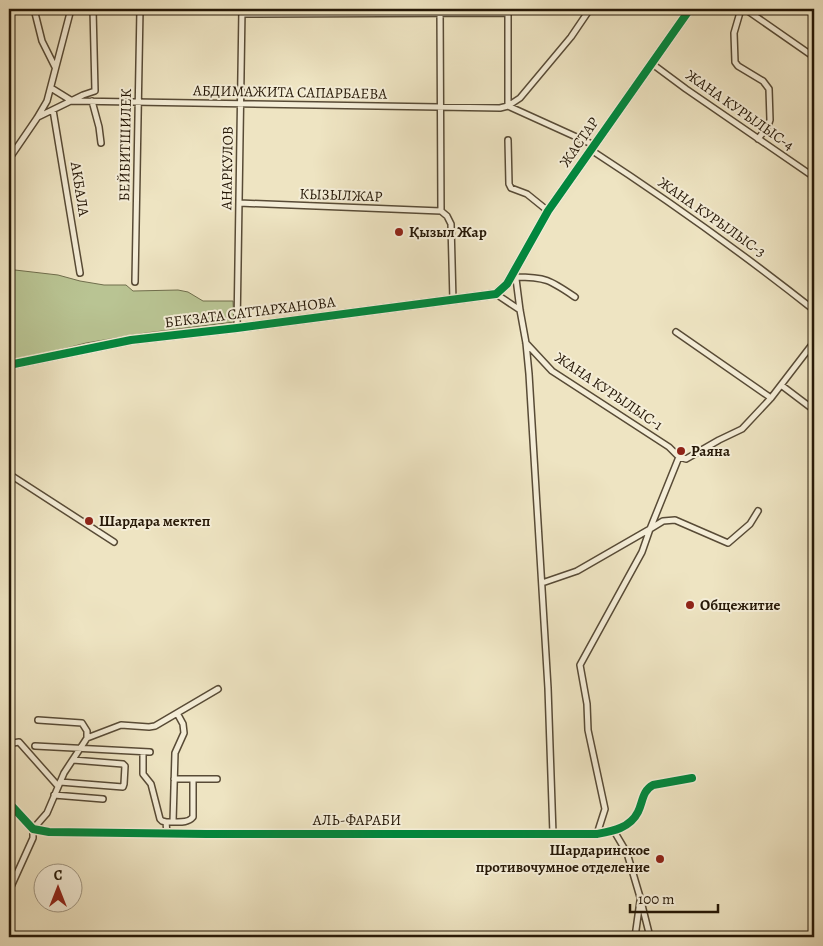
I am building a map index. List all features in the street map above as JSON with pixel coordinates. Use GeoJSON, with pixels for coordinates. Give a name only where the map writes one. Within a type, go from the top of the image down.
{"type":"FeatureCollection","features":[{"type":"Feature","properties":{"kind":"street"},"geometry":{"type":"LineString","coordinates":[[34,9],[42,41],[55,68]]}},
{"type":"Feature","properties":{"kind":"street"},"geometry":{"type":"LineString","coordinates":[[9,159],[47,101],[71,9]]}},
{"type":"Feature","properties":{"kind":"street"},"geometry":{"type":"LineString","coordinates":[[37,118],[95,91],[93,9]]}},
{"type":"Feature","properties":{"kind":"street","name":"БЕЙБИТШИЛЕК"},"geometry":{"type":"LineString","coordinates":[[135,282],[140,9]]}},
{"type":"Feature","properties":{"kind":"street"},"geometry":{"type":"LineString","coordinates":[[508,106],[520,98],[571,37],[590,9]]}},
{"type":"Feature","properties":{"kind":"street","name":"ЖАСТАР"},"geometry":{"type":"LineString","coordinates":[[496,294],[515,273],[548,211],[690,9]]}},
{"type":"Feature","properties":{"kind":"street"},"geometry":{"type":"LineString","coordinates":[[741,9],[734,33],[735,62],[738,66],[763,81],[768,89],[770,120],[768,126],[758,139]]}},
{"type":"Feature","properties":{"kind":"street"},"geometry":{"type":"LineString","coordinates":[[745,9],[814,57]]}},
{"type":"Feature","properties":{"kind":"street"},"geometry":{"type":"LineString","coordinates":[[242,11],[508,11],[508,106]]}},
{"type":"Feature","properties":{"kind":"street","name":"АНАРКУЛОВ"},"geometry":{"type":"LineString","coordinates":[[237,328],[242,11]]}},
{"type":"Feature","properties":{"kind":"street"},"geometry":{"type":"LineString","coordinates":[[440,11],[441,211],[447,216],[451,224],[453,301]]}},
{"type":"Feature","properties":{"kind":"street","name":"ЖАНА КУРЫЛЫС-4"},"geometry":{"type":"LineString","coordinates":[[652,63],[686,90],[814,177]]}},
{"type":"Feature","properties":{"kind":"street"},"geometry":{"type":"LineString","coordinates":[[51,88],[72,101]]}},
{"type":"Feature","properties":{"kind":"street","name":"АБДИМАЖИТА САПАРБАЕВА"},"geometry":{"type":"LineString","coordinates":[[72,101],[500,108],[508,106],[592,147]]}},
{"type":"Feature","properties":{"kind":"street"},"geometry":{"type":"LineString","coordinates":[[92,102],[100,127],[101,143]]}},
{"type":"Feature","properties":{"kind":"street","name":"АКБАЛА"},"geometry":{"type":"LineString","coordinates":[[53,110],[80,273]]}},
{"type":"Feature","properties":{"kind":"street"},"geometry":{"type":"LineString","coordinates":[[508,140],[509,184],[511,188],[527,194],[548,211]]}},
{"type":"Feature","properties":{"kind":"street","name":"ЖАНА КУРЫЛЫС-3"},"geometry":{"type":"LineString","coordinates":[[592,147],[752,261],[814,310]]}},
{"type":"Feature","properties":{"kind":"street","name":"КЫЗЫЛЖАР"},"geometry":{"type":"LineString","coordinates":[[239,203],[441,211]]}},
{"type":"Feature","properties":{"kind":"street"},"geometry":{"type":"LineString","coordinates":[[553,834],[542,583],[526,343],[515,273],[546,279],[575,297]]}},
{"type":"Feature","properties":{"kind":"street"},"geometry":{"type":"LineString","coordinates":[[496,294],[520,310]]}},
{"type":"Feature","properties":{"kind":"street","name":"БЕКЗАТА САТТАРХАНОВА"},"geometry":{"type":"LineString","coordinates":[[9,365],[131,340],[453,301],[496,294]]}},
{"type":"Feature","properties":{"kind":"street"},"geometry":{"type":"LineString","coordinates":[[676,332],[771,398]]}},
{"type":"Feature","properties":{"kind":"street"},"geometry":{"type":"LineString","coordinates":[[597,834],[605,810],[588,730],[587,704],[580,664],[642,552],[679,457],[686,459],[693,456],[742,429],[771,398],[814,342]]}},
{"type":"Feature","properties":{"kind":"street","name":"ЖАНА КУРЫЛЫС-1"},"geometry":{"type":"LineString","coordinates":[[526,343],[552,371],[669,447],[679,457]]}},
{"type":"Feature","properties":{"kind":"street"},"geometry":{"type":"LineString","coordinates":[[781,385],[814,410]]}},
{"type":"Feature","properties":{"kind":"street"},"geometry":{"type":"LineString","coordinates":[[9,474],[114,542]]}},
{"type":"Feature","properties":{"kind":"street"},"geometry":{"type":"LineString","coordinates":[[542,583],[576,571],[662,521],[675,520],[728,543],[750,524],[758,512]]}},
{"type":"Feature","properties":{"kind":"street"},"geometry":{"type":"LineString","coordinates":[[9,891],[33,838],[33,829],[47,813],[59,784],[87,738],[121,725],[155,726],[218,689]]}},
{"type":"Feature","properties":{"kind":"street"},"geometry":{"type":"LineString","coordinates":[[167,834],[170,822],[176,748],[184,733],[183,724],[177,713]]}},
{"type":"Feature","properties":{"kind":"street"},"geometry":{"type":"LineString","coordinates":[[38,720],[82,723],[85,727],[87,738]]}},
{"type":"Feature","properties":{"kind":"street"},"geometry":{"type":"LineString","coordinates":[[9,748],[13,743],[19,742],[59,784],[123,787],[126,766],[123,764],[72,760]]}},
{"type":"Feature","properties":{"kind":"street"},"geometry":{"type":"LineString","coordinates":[[35,746],[150,752]]}},
{"type":"Feature","properties":{"kind":"street"},"geometry":{"type":"LineString","coordinates":[[143,752],[143,774],[151,784],[162,821],[186,822],[193,817],[193,779]]}},
{"type":"Feature","properties":{"kind":"street","name":"АЛЬ-ФАРАБИ"},"geometry":{"type":"LineString","coordinates":[[33,829],[50,832],[167,834],[597,834],[614,831],[634,818],[649,787],[692,778]]}},
{"type":"Feature","properties":{"kind":"street"},"geometry":{"type":"LineString","coordinates":[[174,779],[217,779]]}},
{"type":"Feature","properties":{"kind":"street"},"geometry":{"type":"LineString","coordinates":[[54,795],[102,799]]}},
{"type":"Feature","properties":{"kind":"street"},"geometry":{"type":"LineString","coordinates":[[9,803],[33,829]]}},
{"type":"Feature","properties":{"kind":"street"},"geometry":{"type":"LineString","coordinates":[[614,831],[627,853],[650,937]]}},
{"type":"Feature","properties":{"kind":"street"},"geometry":{"type":"LineString","coordinates":[[635,937],[640,896]]}},
{"type":"Feature","properties":{"kind":"green space"},"geometry":{"type":"Polygon","coordinates":[[[15,270],[58,275],[104,285],[126,285],[133,291],[178,290],[188,292],[203,301],[233,301],[234,322],[86,343],[9,363],[9,275],[15,270]]]}},
{"type":"Feature","properties":{"kind":"cycle path"},"geometry":{"type":"LineString","coordinates":[[9,365],[131,340],[496,294],[507,284],[548,211],[690,9]]}},
{"type":"Feature","properties":{"kind":"cycle path"},"geometry":{"type":"LineString","coordinates":[[9,803],[33,829],[49,832],[597,834],[615,830],[630,822],[638,812],[649,787],[692,778]]}},
{"type":"Feature","properties":{"kind":"place","name":"Қызыл Жар"},"geometry":{"type":"Point","coordinates":[399,232]}},
{"type":"Feature","properties":{"kind":"place","name":"Раяна"},"geometry":{"type":"Point","coordinates":[681,451]}},
{"type":"Feature","properties":{"kind":"place","name":"Шардара мектеп"},"geometry":{"type":"Point","coordinates":[89,521]}},
{"type":"Feature","properties":{"kind":"place","name":"Общежитие"},"geometry":{"type":"Point","coordinates":[690,605]}},
{"type":"Feature","properties":{"kind":"place","name":"Шардаринское противочумное отделение"},"geometry":{"type":"Point","coordinates":[660,859]}}]}
